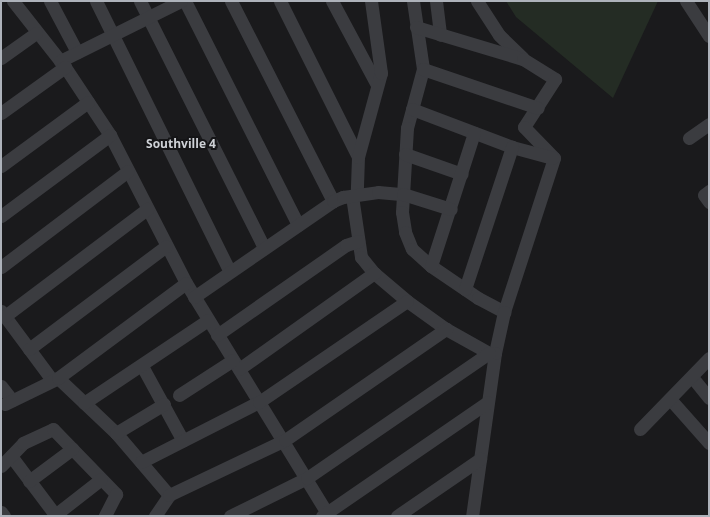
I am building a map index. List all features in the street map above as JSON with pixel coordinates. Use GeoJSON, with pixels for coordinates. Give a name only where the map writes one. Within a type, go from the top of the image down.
{"type":"FeatureCollection","features":[{"type":"Feature","properties":{"kind":"street"},"geometry":{"type":"LineString","coordinates":[[13,1],[36,33],[62,64],[110,136],[186,283],[259,402],[285,440],[326,515],[488,402]]}},
{"type":"Feature","properties":{"kind":"street"},"geometry":{"type":"LineString","coordinates":[[50,1],[77,52]]}},
{"type":"Feature","properties":{"kind":"street"},"geometry":{"type":"LineString","coordinates":[[96,1],[230,272]]}},
{"type":"Feature","properties":{"kind":"street"},"geometry":{"type":"LineString","coordinates":[[140,1],[264,248]]}},
{"type":"Feature","properties":{"kind":"street"},"geometry":{"type":"LineString","coordinates":[[1,113],[77,52],[181,1]]}},
{"type":"Feature","properties":{"kind":"street"},"geometry":{"type":"LineString","coordinates":[[185,1],[298,225]]}},
{"type":"Feature","properties":{"kind":"street"},"geometry":{"type":"LineString","coordinates":[[231,1],[333,201]]}},
{"type":"Feature","properties":{"kind":"street"},"geometry":{"type":"LineString","coordinates":[[281,1],[358,157]]}},
{"type":"Feature","properties":{"kind":"street"},"geometry":{"type":"LineString","coordinates":[[332,1],[376,83]]}},
{"type":"Feature","properties":{"kind":"street"},"geometry":{"type":"LineString","coordinates":[[371,1],[381,70],[376,83],[358,157],[355,195],[358,241],[361,257],[374,273],[407,301],[446,329],[492,353]]}},
{"type":"Feature","properties":{"kind":"street"},"geometry":{"type":"LineString","coordinates":[[413,1],[423,69],[412,109],[405,154],[403,194],[405,232],[412,249],[431,266],[465,289],[504,312]]}},
{"type":"Feature","properties":{"kind":"street"},"geometry":{"type":"LineString","coordinates":[[436,1],[440,35]]}},
{"type":"Feature","properties":{"kind":"street"},"geometry":{"type":"LineString","coordinates":[[477,1],[499,35],[523,58],[555,79],[538,108],[524,127],[554,158]]}},
{"type":"Feature","properties":{"kind":"street"},"geometry":{"type":"LineString","coordinates":[[686,1],[709,36]]}},
{"type":"Feature","properties":{"kind":"street"},"geometry":{"type":"LineString","coordinates":[[416,26],[440,35],[523,58]]}},
{"type":"Feature","properties":{"kind":"street"},"geometry":{"type":"LineString","coordinates":[[1,58],[36,33]]}},
{"type":"Feature","properties":{"kind":"street"},"geometry":{"type":"LineString","coordinates":[[423,69],[538,108]]}},
{"type":"Feature","properties":{"kind":"street"},"geometry":{"type":"LineString","coordinates":[[1,166],[88,102]]}},
{"type":"Feature","properties":{"kind":"street"},"geometry":{"type":"LineString","coordinates":[[412,109],[512,147],[554,158]]}},
{"type":"Feature","properties":{"kind":"street"},"geometry":{"type":"LineString","coordinates":[[689,138],[709,124]]}},
{"type":"Feature","properties":{"kind":"street"},"geometry":{"type":"LineString","coordinates":[[431,266],[451,209],[474,133]]}},
{"type":"Feature","properties":{"kind":"street"},"geometry":{"type":"LineString","coordinates":[[1,216],[110,136]]}},
{"type":"Feature","properties":{"kind":"street"},"geometry":{"type":"LineString","coordinates":[[465,289],[512,147]]}},
{"type":"Feature","properties":{"kind":"street"},"geometry":{"type":"LineString","coordinates":[[405,154],[462,174]]}},
{"type":"Feature","properties":{"kind":"street"},"geometry":{"type":"LineString","coordinates":[[470,515],[488,402],[492,353],[554,158]]}},
{"type":"Feature","properties":{"kind":"street"},"geometry":{"type":"LineString","coordinates":[[1,267],[128,171]]}},
{"type":"Feature","properties":{"kind":"street"},"geometry":{"type":"LineString","coordinates":[[709,191],[704,195],[709,202]]}},
{"type":"Feature","properties":{"kind":"street"},"geometry":{"type":"LineString","coordinates":[[194,297],[333,201],[355,195],[403,194],[451,209]]}},
{"type":"Feature","properties":{"kind":"street"},"geometry":{"type":"LineString","coordinates":[[148,209],[3,314],[28,349],[55,379],[84,403],[116,433],[169,495]]}},
{"type":"Feature","properties":{"kind":"street"},"geometry":{"type":"LineString","coordinates":[[217,335],[346,245],[358,241]]}},
{"type":"Feature","properties":{"kind":"street"},"geometry":{"type":"LineString","coordinates":[[28,349],[166,246]]}},
{"type":"Feature","properties":{"kind":"street"},"geometry":{"type":"LineString","coordinates":[[179,394],[236,365],[374,273]]}},
{"type":"Feature","properties":{"kind":"street"},"geometry":{"type":"LineString","coordinates":[[1,386],[8,402],[55,379],[186,283]]}},
{"type":"Feature","properties":{"kind":"street"},"geometry":{"type":"LineString","coordinates":[[141,462],[259,402],[407,301]]}},
{"type":"Feature","properties":{"kind":"street"},"geometry":{"type":"LineString","coordinates":[[84,403],[142,366],[208,320]]}},
{"type":"Feature","properties":{"kind":"street"},"geometry":{"type":"LineString","coordinates":[[155,516],[169,495],[285,440],[446,329]]}},
{"type":"Feature","properties":{"kind":"street"},"geometry":{"type":"LineString","coordinates":[[230,516],[307,478],[492,353]]}},
{"type":"Feature","properties":{"kind":"street"},"geometry":{"type":"LineString","coordinates":[[640,429],[709,358]]}},
{"type":"Feature","properties":{"kind":"street"},"geometry":{"type":"LineString","coordinates":[[142,366],[183,441]]}},
{"type":"Feature","properties":{"kind":"street"},"geometry":{"type":"LineString","coordinates":[[692,377],[709,398]]}},
{"type":"Feature","properties":{"kind":"street"},"geometry":{"type":"LineString","coordinates":[[670,399],[709,443]]}},
{"type":"Feature","properties":{"kind":"street"},"geometry":{"type":"LineString","coordinates":[[116,433],[164,404]]}},
{"type":"Feature","properties":{"kind":"street"},"geometry":{"type":"LineString","coordinates":[[1,466],[23,443],[53,429],[116,494],[105,516]]}},
{"type":"Feature","properties":{"kind":"street"},"geometry":{"type":"LineString","coordinates":[[30,481],[72,449]]}},
{"type":"Feature","properties":{"kind":"street"},"geometry":{"type":"LineString","coordinates":[[11,456],[55,515],[101,478]]}},
{"type":"Feature","properties":{"kind":"street"},"geometry":{"type":"LineString","coordinates":[[397,516],[480,459]]}},
{"type":"Feature","properties":{"kind":"street"},"geometry":{"type":"LineString","coordinates":[[1,512],[4,516]]}},
{"type":"Feature","properties":{"kind":"shaded area"},"geometry":{"type":"Polygon","coordinates":[[[506,1],[658,1],[613,98],[516,17],[506,1]]]}},
{"type":"Feature","properties":{"kind":"district","name":"Southville 4"},"geometry":{"type":"Point","coordinates":[181,144]}}]}
